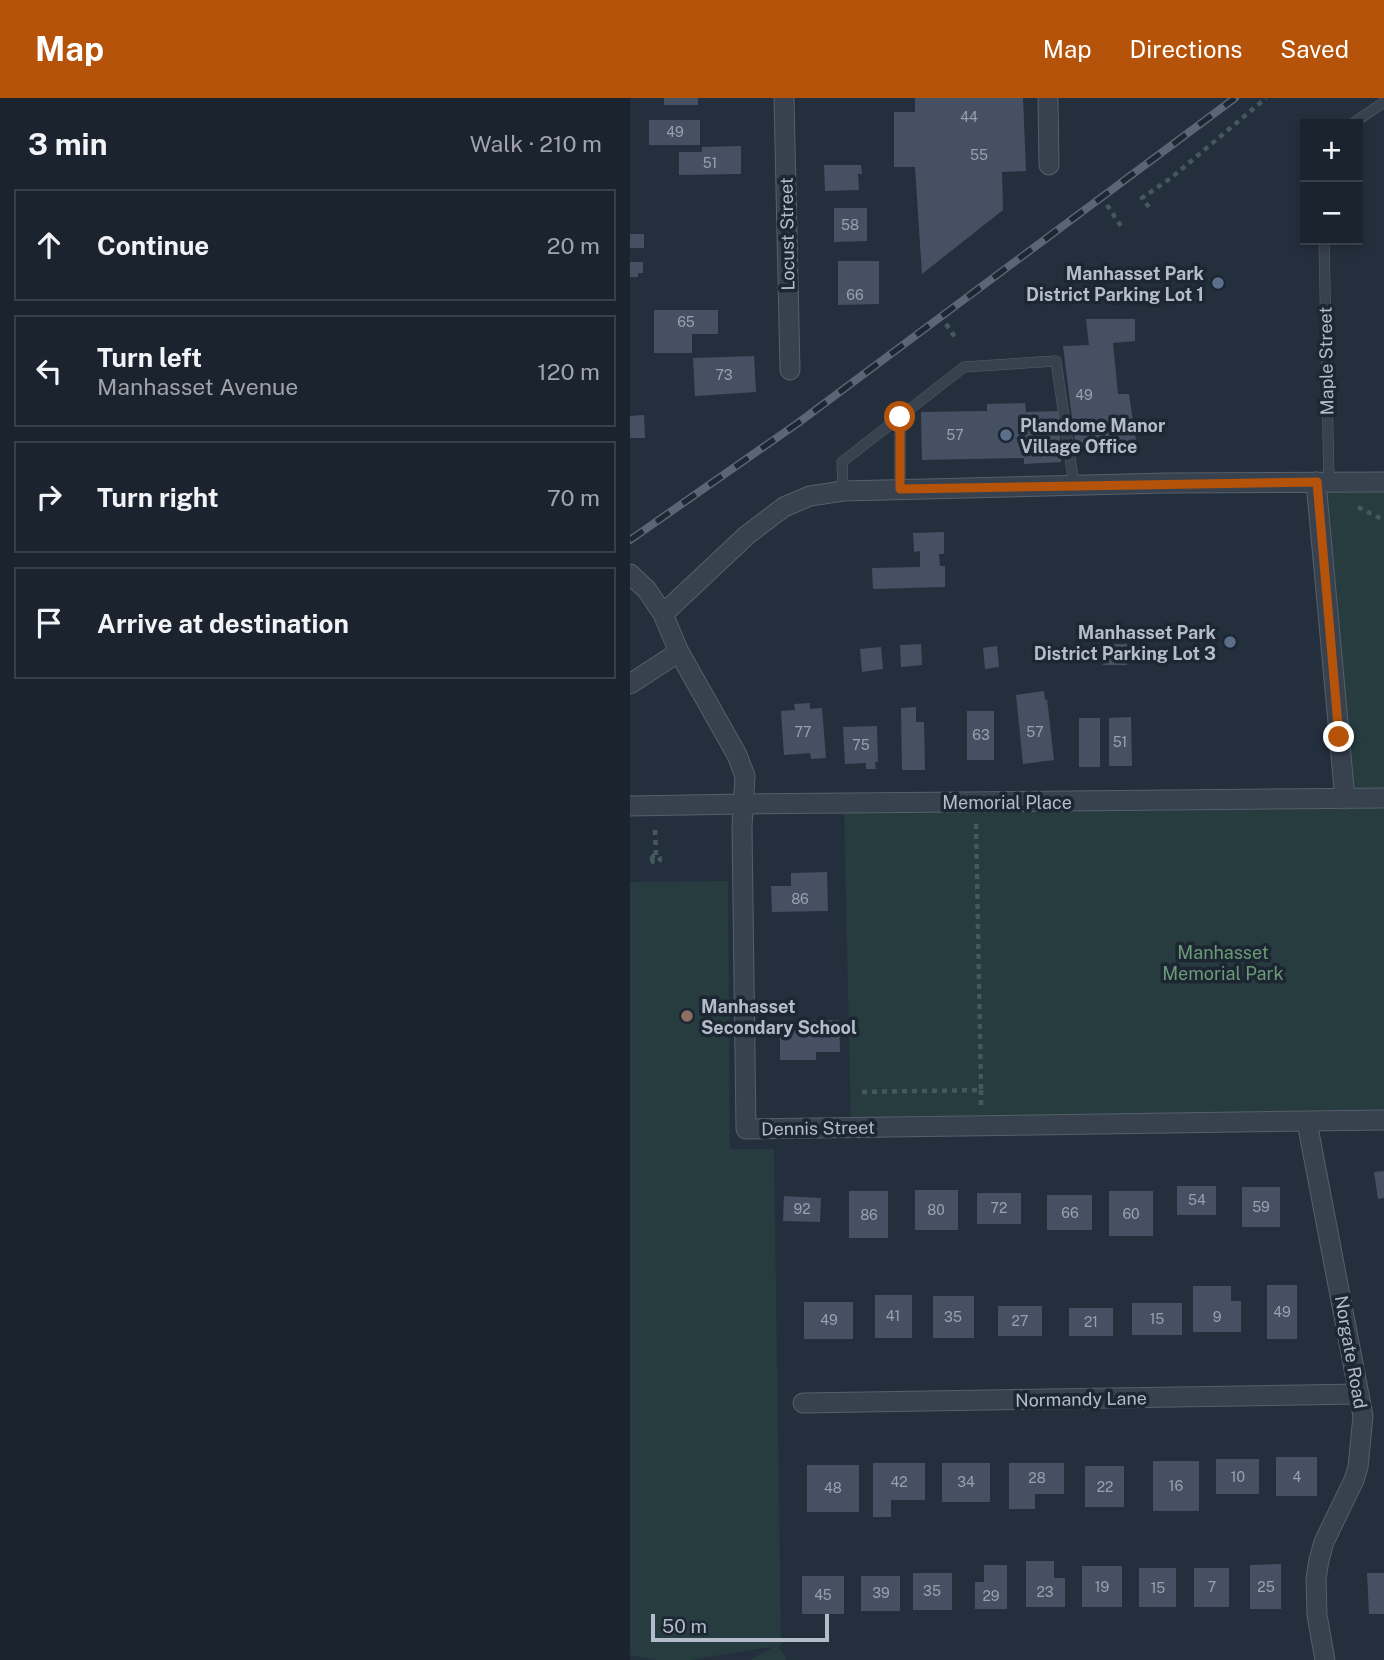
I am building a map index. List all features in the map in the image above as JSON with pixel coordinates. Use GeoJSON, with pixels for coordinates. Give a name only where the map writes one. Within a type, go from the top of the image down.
{"type":"FeatureCollection","features":[{"type":"Feature","properties":{"kind":"street","name":"Locust Street"},"geometry":{"type":"LineString","coordinates":[[784,98],[790,370]]}},
{"type":"Feature","properties":{"kind":"street"},"geometry":{"type":"LineString","coordinates":[[1048,98],[1049,165]]}},
{"type":"Feature","properties":{"kind":"street"},"geometry":{"type":"LineString","coordinates":[[1323,482],[1345,799]]}},
{"type":"Feature","properties":{"kind":"street"},"geometry":{"type":"LineString","coordinates":[[663,614],[747,535],[784,507],[810,496],[843,491],[900,489],[1384,482]]}},
{"type":"Feature","properties":{"kind":"street","name":"Dennis Street"},"geometry":{"type":"LineString","coordinates":[[630,575],[647,590],[663,614],[679,652],[737,755],[745,776],[742,827],[746,1129],[1384,1120]]}},
{"type":"Feature","properties":{"kind":"street"},"geometry":{"type":"LineString","coordinates":[[630,684],[679,652]]}},
{"type":"Feature","properties":{"kind":"street","name":"Memorial Place"},"geometry":{"type":"LineString","coordinates":[[630,806],[1384,799]]}},
{"type":"Feature","properties":{"kind":"street","name":"Norgate Road"},"geometry":{"type":"LineString","coordinates":[[1307,1122],[1363,1424],[1354,1480],[1324,1542],[1318,1569],[1317,1615],[1325,1660]]}},
{"type":"Feature","properties":{"kind":"street","name":"Normandy Lane"},"geometry":{"type":"LineString","coordinates":[[803,1403],[1359,1394]]}},
{"type":"Feature","properties":{"kind":"lane"},"geometry":{"type":"LineString","coordinates":[[1359,119],[1384,102]]}},
{"type":"Feature","properties":{"kind":"lane","name":"Maple Street"},"geometry":{"type":"LineString","coordinates":[[1323,482],[1324,245]]}},
{"type":"Feature","properties":{"kind":"lane"},"geometry":{"type":"LineString","coordinates":[[843,491],[842,461],[964,367],[1056,361],[1074,485]]}},
{"type":"Feature","properties":{"kind":"lane"},"geometry":{"type":"LineString","coordinates":[[900,417],[900,489]]}},
{"type":"Feature","properties":{"kind":"path"},"geometry":{"type":"LineString","coordinates":[[1149,207],[1142,198],[1171,178],[1266,98]]}},
{"type":"Feature","properties":{"kind":"path"},"geometry":{"type":"LineString","coordinates":[[1107,205],[1121,226]]}},
{"type":"Feature","properties":{"kind":"path"},"geometry":{"type":"LineString","coordinates":[[946,324],[957,340]]}},
{"type":"Feature","properties":{"kind":"path"},"geometry":{"type":"LineString","coordinates":[[1358,507],[1384,520]]}},
{"type":"Feature","properties":{"kind":"path"},"geometry":{"type":"LineString","coordinates":[[862,1092],[981,1090],[976,818]]}},
{"type":"Feature","properties":{"kind":"path"},"geometry":{"type":"LineString","coordinates":[[655,830],[656,855]]}},
{"type":"Feature","properties":{"kind":"green space","name":"Manhasset Memorial Park"},"geometry":{"type":"Polygon","coordinates":[[[1316,482],[1384,482],[1384,1120],[851,1128],[844,808],[1345,799],[1316,482]]]}},
{"type":"Feature","properties":{"kind":"green space","name":"Manhasset Secondary School"},"geometry":{"type":"Polygon","coordinates":[[[728,881],[730,1149],[774,1149],[781,1645],[778,1647],[786,1660],[751,1660],[775,1646],[690,1660],[656,1660],[630,1655],[630,882],[728,881]]]}},
{"type":"Feature","properties":{"kind":"building"},"geometry":{"type":"Polygon","coordinates":[[[664,98],[698,98],[698,105],[664,105],[664,98]]]}},
{"type":"Feature","properties":{"kind":"building"},"geometry":{"type":"Polygon","coordinates":[[[915,98],[1023,98],[1026,171],[1002,172],[1003,210],[922,274],[915,167],[894,167],[894,112],[915,112],[915,98]]]}},
{"type":"Feature","properties":{"kind":"building"},"geometry":{"type":"Polygon","coordinates":[[[649,120],[700,120],[700,145],[649,145],[649,120]]]}},
{"type":"Feature","properties":{"kind":"building"},"geometry":{"type":"Polygon","coordinates":[[[741,146],[741,174],[679,175],[679,152],[702,152],[702,147],[741,146]]]}},
{"type":"Feature","properties":{"kind":"building"},"geometry":{"type":"Polygon","coordinates":[[[824,165],[861,165],[862,174],[858,174],[859,190],[825,191],[824,165]]]}},
{"type":"Feature","properties":{"kind":"building"},"geometry":{"type":"Polygon","coordinates":[[[834,208],[867,208],[867,241],[834,242],[834,208]]]}},
{"type":"Feature","properties":{"kind":"building"},"geometry":{"type":"Polygon","coordinates":[[[630,234],[644,234],[644,248],[630,248],[630,234]]]}},
{"type":"Feature","properties":{"kind":"building"},"geometry":{"type":"Polygon","coordinates":[[[838,261],[879,261],[879,304],[838,305],[838,261]]]}},
{"type":"Feature","properties":{"kind":"building"},"geometry":{"type":"Polygon","coordinates":[[[630,262],[643,262],[643,273],[638,273],[638,277],[630,277],[630,262]]]}},
{"type":"Feature","properties":{"kind":"building"},"geometry":{"type":"Polygon","coordinates":[[[654,310],[718,310],[718,334],[692,334],[692,353],[654,353],[654,310]]]}},
{"type":"Feature","properties":{"kind":"building"},"geometry":{"type":"Polygon","coordinates":[[[1086,319],[1135,319],[1135,341],[1113,343],[1118,394],[1129,394],[1137,448],[1076,450],[1063,346],[1089,345],[1086,319]]]}},
{"type":"Feature","properties":{"kind":"building"},"geometry":{"type":"Polygon","coordinates":[[[754,356],[756,392],[695,396],[693,358],[754,356]]]}},
{"type":"Feature","properties":{"kind":"building"},"geometry":{"type":"Polygon","coordinates":[[[1025,403],[1026,412],[1059,411],[1061,462],[1024,464],[1024,458],[922,460],[921,412],[987,411],[987,404],[1025,403]]]}},
{"type":"Feature","properties":{"kind":"building"},"geometry":{"type":"Polygon","coordinates":[[[644,415],[645,438],[630,438],[630,416],[644,415]]]}},
{"type":"Feature","properties":{"kind":"building"},"geometry":{"type":"Polygon","coordinates":[[[944,532],[944,554],[939,554],[940,566],[945,566],[945,587],[873,589],[872,568],[920,567],[920,551],[914,552],[913,533],[944,532]]]}},
{"type":"Feature","properties":{"kind":"building"},"geometry":{"type":"Polygon","coordinates":[[[921,644],[922,665],[901,667],[900,645],[921,644]]]}},
{"type":"Feature","properties":{"kind":"building"},"geometry":{"type":"Polygon","coordinates":[[[1103,644],[1127,644],[1127,665],[1103,665],[1103,644]]]}},
{"type":"Feature","properties":{"kind":"building"},"geometry":{"type":"Polygon","coordinates":[[[997,646],[999,667],[985,669],[983,648],[997,646]]]}},
{"type":"Feature","properties":{"kind":"building"},"geometry":{"type":"Polygon","coordinates":[[[881,647],[883,669],[862,672],[860,649],[881,647]]]}},
{"type":"Feature","properties":{"kind":"building"},"geometry":{"type":"Polygon","coordinates":[[[1044,691],[1054,760],[1023,764],[1016,695],[1044,691]]]}},
{"type":"Feature","properties":{"kind":"building"},"geometry":{"type":"Polygon","coordinates":[[[810,703],[810,709],[822,708],[826,758],[811,759],[810,753],[784,755],[781,711],[795,710],[794,704],[810,703]]]}},
{"type":"Feature","properties":{"kind":"building"},"geometry":{"type":"Polygon","coordinates":[[[916,707],[916,722],[924,722],[925,770],[902,770],[901,708],[916,707]]]}},
{"type":"Feature","properties":{"kind":"building"},"geometry":{"type":"Polygon","coordinates":[[[967,711],[994,711],[994,760],[967,760],[967,711]]]}},
{"type":"Feature","properties":{"kind":"building"},"geometry":{"type":"Polygon","coordinates":[[[1131,717],[1132,766],[1109,766],[1109,718],[1131,717]]]}},
{"type":"Feature","properties":{"kind":"building"},"geometry":{"type":"Polygon","coordinates":[[[1079,718],[1100,718],[1100,767],[1079,767],[1079,718]]]}},
{"type":"Feature","properties":{"kind":"building"},"geometry":{"type":"Polygon","coordinates":[[[877,726],[876,769],[866,769],[866,763],[845,764],[843,727],[877,726]]]}},
{"type":"Feature","properties":{"kind":"building"},"geometry":{"type":"Polygon","coordinates":[[[827,872],[828,911],[772,912],[771,886],[791,886],[791,873],[827,872]]]}},
{"type":"Feature","properties":{"kind":"building"},"geometry":{"type":"Polygon","coordinates":[[[839,1020],[840,1052],[816,1052],[816,1060],[780,1060],[780,1021],[839,1020]]]}},
{"type":"Feature","properties":{"kind":"building"},"geometry":{"type":"Polygon","coordinates":[[[1384,1171],[1384,1198],[1378,1199],[1374,1172],[1384,1171]]]}},
{"type":"Feature","properties":{"kind":"building"},"geometry":{"type":"Polygon","coordinates":[[[1177,1186],[1216,1186],[1216,1215],[1177,1215],[1177,1186]]]}},
{"type":"Feature","properties":{"kind":"building"},"geometry":{"type":"Polygon","coordinates":[[[1242,1187],[1280,1187],[1280,1227],[1242,1227],[1242,1187]]]}},
{"type":"Feature","properties":{"kind":"building"},"geometry":{"type":"Polygon","coordinates":[[[915,1190],[958,1190],[958,1230],[915,1230],[915,1190]]]}},
{"type":"Feature","properties":{"kind":"building"},"geometry":{"type":"Polygon","coordinates":[[[849,1191],[888,1191],[888,1238],[849,1238],[849,1191]]]}},
{"type":"Feature","properties":{"kind":"building"},"geometry":{"type":"Polygon","coordinates":[[[1109,1191],[1153,1191],[1153,1236],[1109,1236],[1109,1191]]]}},
{"type":"Feature","properties":{"kind":"building"},"geometry":{"type":"Polygon","coordinates":[[[977,1193],[1021,1193],[1021,1224],[977,1224],[977,1193]]]}},
{"type":"Feature","properties":{"kind":"building"},"geometry":{"type":"Polygon","coordinates":[[[1047,1195],[1092,1195],[1092,1230],[1047,1230],[1047,1195]]]}},
{"type":"Feature","properties":{"kind":"building"},"geometry":{"type":"Polygon","coordinates":[[[784,1196],[821,1198],[820,1222],[783,1221],[784,1196]]]}},
{"type":"Feature","properties":{"kind":"building"},"geometry":{"type":"Polygon","coordinates":[[[1267,1285],[1297,1285],[1297,1339],[1267,1339],[1267,1285]]]}},
{"type":"Feature","properties":{"kind":"building"},"geometry":{"type":"Polygon","coordinates":[[[1193,1286],[1231,1286],[1231,1301],[1241,1301],[1241,1332],[1193,1332],[1193,1286]]]}},
{"type":"Feature","properties":{"kind":"building"},"geometry":{"type":"Polygon","coordinates":[[[875,1295],[912,1295],[912,1338],[875,1338],[875,1295]]]}},
{"type":"Feature","properties":{"kind":"building"},"geometry":{"type":"Polygon","coordinates":[[[933,1296],[974,1296],[974,1338],[933,1338],[933,1296]]]}},
{"type":"Feature","properties":{"kind":"building"},"geometry":{"type":"Polygon","coordinates":[[[804,1302],[853,1302],[853,1339],[804,1339],[804,1302]]]}},
{"type":"Feature","properties":{"kind":"building"},"geometry":{"type":"Polygon","coordinates":[[[1132,1303],[1182,1303],[1182,1335],[1132,1335],[1132,1303]]]}},
{"type":"Feature","properties":{"kind":"building"},"geometry":{"type":"Polygon","coordinates":[[[998,1306],[1042,1306],[1042,1336],[998,1336],[998,1306]]]}},
{"type":"Feature","properties":{"kind":"building"},"geometry":{"type":"Polygon","coordinates":[[[1069,1308],[1113,1308],[1113,1336],[1069,1336],[1069,1308]]]}},
{"type":"Feature","properties":{"kind":"building"},"geometry":{"type":"Polygon","coordinates":[[[1276,1457],[1317,1457],[1317,1496],[1276,1496],[1276,1457]]]}},
{"type":"Feature","properties":{"kind":"building"},"geometry":{"type":"Polygon","coordinates":[[[1216,1459],[1259,1459],[1259,1494],[1216,1494],[1216,1459]]]}},
{"type":"Feature","properties":{"kind":"building"},"geometry":{"type":"Polygon","coordinates":[[[1153,1461],[1199,1461],[1199,1511],[1153,1511],[1153,1461]]]}},
{"type":"Feature","properties":{"kind":"building"},"geometry":{"type":"Polygon","coordinates":[[[873,1463],[925,1463],[925,1500],[891,1500],[891,1517],[873,1517],[873,1463]]]}},
{"type":"Feature","properties":{"kind":"building"},"geometry":{"type":"Polygon","coordinates":[[[942,1463],[990,1463],[990,1502],[942,1502],[942,1463]]]}},
{"type":"Feature","properties":{"kind":"building"},"geometry":{"type":"Polygon","coordinates":[[[1009,1463],[1064,1463],[1064,1494],[1035,1494],[1035,1509],[1009,1509],[1009,1463]]]}},
{"type":"Feature","properties":{"kind":"building"},"geometry":{"type":"Polygon","coordinates":[[[807,1465],[859,1465],[859,1512],[807,1512],[807,1465]]]}},
{"type":"Feature","properties":{"kind":"building"},"geometry":{"type":"Polygon","coordinates":[[[1085,1466],[1124,1466],[1124,1507],[1085,1507],[1085,1466]]]}},
{"type":"Feature","properties":{"kind":"building"},"geometry":{"type":"Polygon","coordinates":[[[1026,1561],[1054,1561],[1054,1578],[1065,1578],[1065,1607],[1026,1607],[1026,1561]]]}},
{"type":"Feature","properties":{"kind":"building"},"geometry":{"type":"Polygon","coordinates":[[[1281,1564],[1281,1609],[1250,1609],[1250,1565],[1281,1564]]]}},
{"type":"Feature","properties":{"kind":"building"},"geometry":{"type":"Polygon","coordinates":[[[984,1565],[1007,1565],[1007,1609],[975,1609],[975,1582],[984,1582],[984,1565]]]}},
{"type":"Feature","properties":{"kind":"building"},"geometry":{"type":"Polygon","coordinates":[[[1082,1566],[1122,1566],[1122,1607],[1082,1607],[1082,1566]]]}},
{"type":"Feature","properties":{"kind":"building"},"geometry":{"type":"Polygon","coordinates":[[[1139,1568],[1176,1568],[1176,1607],[1139,1607],[1139,1568]]]}},
{"type":"Feature","properties":{"kind":"building"},"geometry":{"type":"Polygon","coordinates":[[[1194,1568],[1229,1568],[1229,1607],[1194,1607],[1194,1568]]]}},
{"type":"Feature","properties":{"kind":"building"},"geometry":{"type":"Polygon","coordinates":[[[913,1573],[952,1573],[952,1610],[913,1610],[913,1573]]]}},
{"type":"Feature","properties":{"kind":"building"},"geometry":{"type":"Polygon","coordinates":[[[1367,1573],[1384,1573],[1384,1614],[1369,1614],[1367,1573]]]}},
{"type":"Feature","properties":{"kind":"building"},"geometry":{"type":"Polygon","coordinates":[[[802,1576],[844,1576],[844,1614],[802,1614],[802,1576]]]}},
{"type":"Feature","properties":{"kind":"building"},"geometry":{"type":"Polygon","coordinates":[[[861,1576],[900,1576],[900,1611],[861,1611],[861,1576]]]}},
{"type":"Feature","properties":{"kind":"railway"},"geometry":{"type":"LineString","coordinates":[[630,540],[798,423],[1235,98]]}},
{"type":"Feature","properties":{"kind":"place","name":"Manhasset Park District Parking Lot 1"},"geometry":{"type":"Point","coordinates":[1218,283]}},
{"type":"Feature","properties":{"kind":"place","name":"Plandome Manor Village Office"},"geometry":{"type":"Point","coordinates":[1006,435]}},
{"type":"Feature","properties":{"kind":"place","name":"Manhasset Park District Parking Lot 3"},"geometry":{"type":"Point","coordinates":[1230,642]}},
{"type":"Feature","properties":{"kind":"place","name":"Manhasset Secondary School"},"geometry":{"type":"Point","coordinates":[687,1016]}},
{"type":"Feature","properties":{"kind":"route"},"geometry":{"type":"LineString","coordinates":[[900,417],[900,489],[1317,482],[1339,737]]}}]}
